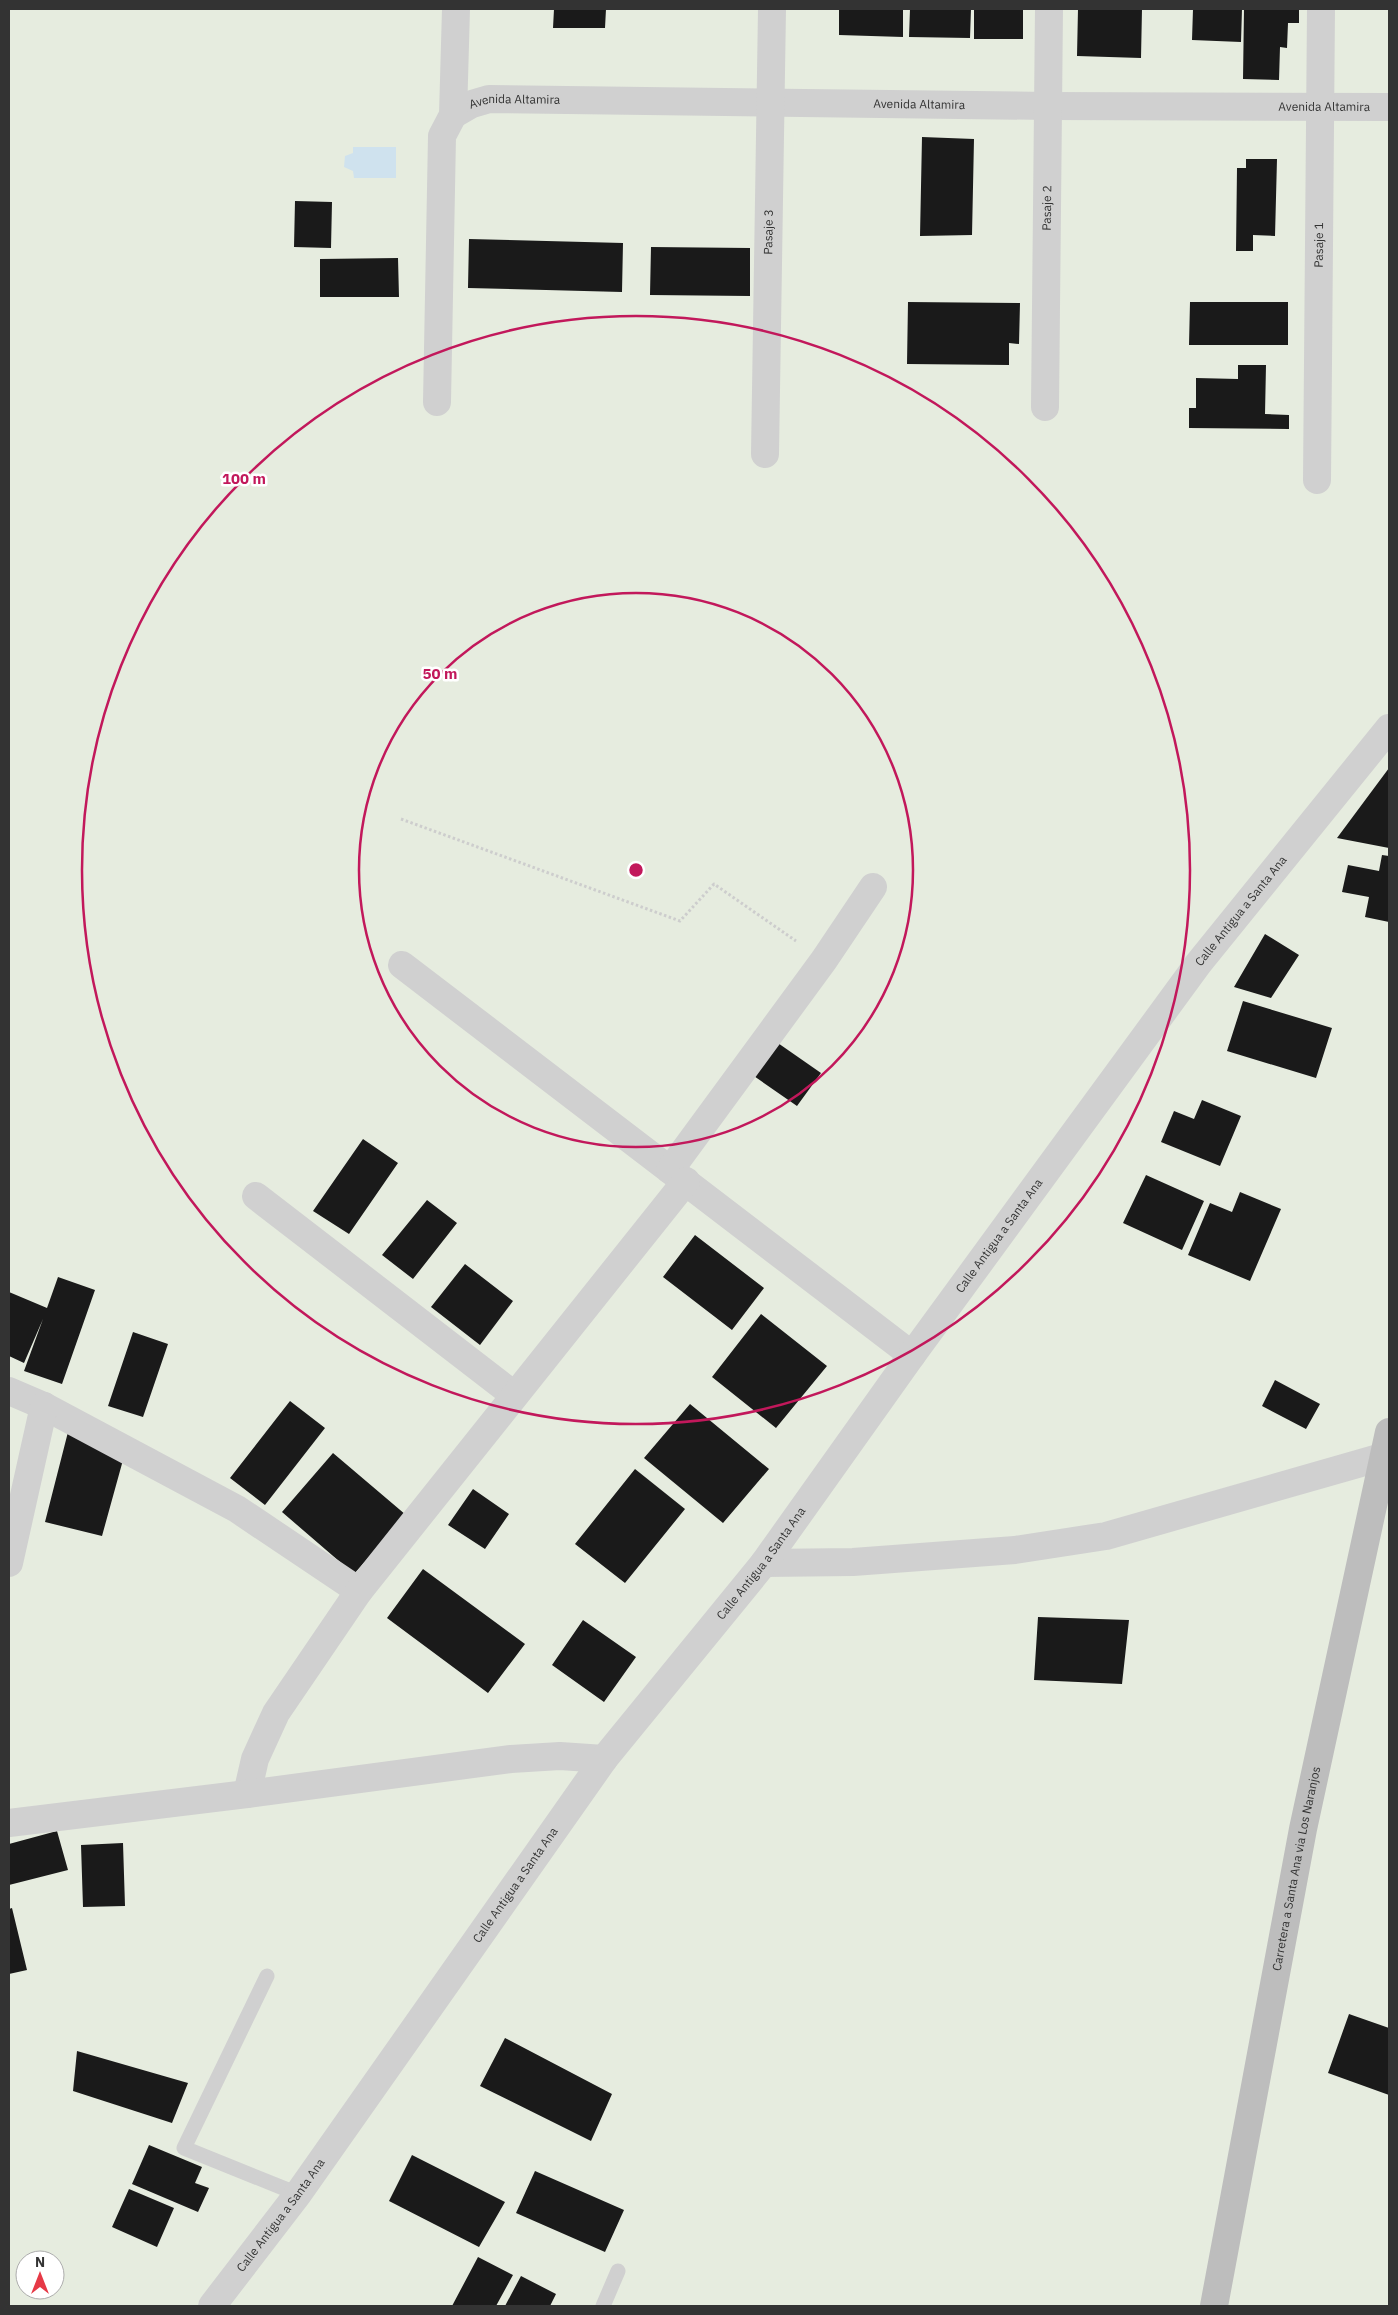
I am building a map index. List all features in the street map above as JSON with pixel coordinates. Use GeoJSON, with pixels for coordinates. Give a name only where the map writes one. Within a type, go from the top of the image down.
{"type":"FeatureCollection","features":[{"type":"Feature","properties":{"kind":"main road","name":"Carretera a Santa Ana via Los Naranjos"},"geometry":{"type":"LineString","coordinates":[[1214,2306],[1303,1829],[1388,1448]]}},
{"type":"Feature","properties":{"kind":"street"},"geometry":{"type":"LineString","coordinates":[[437,402],[442,136],[452,115],[456,9]]}},
{"type":"Feature","properties":{"kind":"street","name":"Pasaje 3"},"geometry":{"type":"LineString","coordinates":[[766,454],[772,9]]}},
{"type":"Feature","properties":{"kind":"street","name":"Pasaje 2"},"geometry":{"type":"LineString","coordinates":[[1045,406],[1049,9]]}},
{"type":"Feature","properties":{"kind":"street","name":"Pasaje 1"},"geometry":{"type":"LineString","coordinates":[[1317,480],[1322,9]]}},
{"type":"Feature","properties":{"kind":"street","name":"Avenida Altamira"},"geometry":{"type":"LineString","coordinates":[[452,115],[472,104],[489,99],[1389,108]]}},
{"type":"Feature","properties":{"kind":"street","name":"Calle Antigua a Santa Ana"},"geometry":{"type":"LineString","coordinates":[[212,2306],[298,2194],[604,1760],[764,1563],[912,1355],[1198,964],[1389,728]]}},
{"type":"Feature","properties":{"kind":"street"},"geometry":{"type":"LineString","coordinates":[[248,1794],[255,1759],[276,1714],[359,1591],[514,1394],[678,1176],[873,887]]}},
{"type":"Feature","properties":{"kind":"street"},"geometry":{"type":"LineString","coordinates":[[402,965],[912,1355]]}},
{"type":"Feature","properties":{"kind":"street"},"geometry":{"type":"LineString","coordinates":[[256,1196],[514,1394]]}},
{"type":"Feature","properties":{"kind":"street"},"geometry":{"type":"LineString","coordinates":[[9,1391],[44,1406],[237,1509],[359,1591]]}},
{"type":"Feature","properties":{"kind":"street"},"geometry":{"type":"LineString","coordinates":[[9,1563],[44,1406]]}},
{"type":"Feature","properties":{"kind":"street"},"geometry":{"type":"LineString","coordinates":[[764,1563],[853,1562],[1015,1550],[1106,1536],[1388,1448]]}},
{"type":"Feature","properties":{"kind":"street"},"geometry":{"type":"LineString","coordinates":[[9,1823],[511,1760],[560,1756],[604,1760]]}},
{"type":"Feature","properties":{"kind":"lane"},"geometry":{"type":"LineString","coordinates":[[267,1976],[184,2148],[298,2194]]}},
{"type":"Feature","properties":{"kind":"lane"},"geometry":{"type":"LineString","coordinates":[[603,2306],[618,2271]]}},
{"type":"Feature","properties":{"kind":"path"},"geometry":{"type":"LineString","coordinates":[[401,819],[680,921],[714,884],[824,960]]}},
{"type":"Feature","properties":{"kind":"shaded area"},"geometry":{"type":"Polygon","coordinates":[[[9,9],[1389,9],[1389,2306],[9,2306],[9,9]]]}},
{"type":"Feature","properties":{"kind":"water"},"geometry":{"type":"Polygon","coordinates":[[[353,147],[396,147],[396,178],[354,178],[353,171],[344,167],[345,156],[353,153],[353,147]]]}},
{"type":"Feature","properties":{"kind":"building"},"geometry":{"type":"Polygon","coordinates":[[[554,9],[606,9],[605,28],[553,28],[554,9]]]}},
{"type":"Feature","properties":{"kind":"building"},"geometry":{"type":"Polygon","coordinates":[[[839,9],[903,9],[903,37],[839,35],[839,9]]]}},
{"type":"Feature","properties":{"kind":"building"},"geometry":{"type":"Polygon","coordinates":[[[910,9],[971,9],[970,38],[909,37],[910,9]]]}},
{"type":"Feature","properties":{"kind":"building"},"geometry":{"type":"Polygon","coordinates":[[[974,9],[1023,9],[1023,39],[974,39],[974,9]]]}},
{"type":"Feature","properties":{"kind":"building"},"geometry":{"type":"Polygon","coordinates":[[[1078,9],[1142,9],[1141,58],[1077,56],[1078,9]]]}},
{"type":"Feature","properties":{"kind":"building"},"geometry":{"type":"Polygon","coordinates":[[[1193,9],[1242,9],[1241,42],[1192,40],[1193,9]]]}},
{"type":"Feature","properties":{"kind":"building"},"geometry":{"type":"Polygon","coordinates":[[[1244,9],[1299,9],[1299,23],[1288,23],[1287,48],[1280,47],[1279,80],[1243,79],[1244,9]]]}},
{"type":"Feature","properties":{"kind":"building"},"geometry":{"type":"Polygon","coordinates":[[[922,137],[974,139],[972,235],[920,236],[922,137]]]}},
{"type":"Feature","properties":{"kind":"building"},"geometry":{"type":"Polygon","coordinates":[[[1246,159],[1277,159],[1275,236],[1253,235],[1253,251],[1236,251],[1237,168],[1246,168],[1246,159]]]}},
{"type":"Feature","properties":{"kind":"building"},"geometry":{"type":"Polygon","coordinates":[[[295,201],[332,202],[331,248],[294,247],[295,201]]]}},
{"type":"Feature","properties":{"kind":"building"},"geometry":{"type":"Polygon","coordinates":[[[469,239],[623,243],[622,292],[468,288],[469,239]]]}},
{"type":"Feature","properties":{"kind":"building"},"geometry":{"type":"Polygon","coordinates":[[[651,247],[750,248],[750,296],[650,295],[651,247]]]}},
{"type":"Feature","properties":{"kind":"building"},"geometry":{"type":"Polygon","coordinates":[[[398,258],[399,297],[320,297],[320,259],[398,258]]]}},
{"type":"Feature","properties":{"kind":"building"},"geometry":{"type":"Polygon","coordinates":[[[908,302],[1020,303],[1019,344],[1009,343],[1009,365],[907,364],[908,302]]]}},
{"type":"Feature","properties":{"kind":"building"},"geometry":{"type":"Polygon","coordinates":[[[1190,302],[1288,302],[1288,345],[1189,345],[1190,302]]]}},
{"type":"Feature","properties":{"kind":"building"},"geometry":{"type":"Polygon","coordinates":[[[1238,365],[1266,365],[1265,414],[1289,415],[1289,429],[1189,428],[1189,408],[1196,408],[1196,378],[1238,379],[1238,365]]]}},
{"type":"Feature","properties":{"kind":"building"},"geometry":{"type":"Polygon","coordinates":[[[1389,768],[1389,848],[1337,838],[1389,768]]]}},
{"type":"Feature","properties":{"kind":"building"},"geometry":{"type":"Polygon","coordinates":[[[1382,855],[1389,856],[1389,922],[1365,917],[1369,897],[1342,892],[1348,865],[1379,871],[1382,855]]]}},
{"type":"Feature","properties":{"kind":"building"},"geometry":{"type":"Polygon","coordinates":[[[1265,934],[1299,955],[1271,998],[1234,987],[1265,934]]]}},
{"type":"Feature","properties":{"kind":"building"},"geometry":{"type":"Polygon","coordinates":[[[1243,1001],[1332,1028],[1316,1078],[1227,1051],[1243,1001]]]}},
{"type":"Feature","properties":{"kind":"building"},"geometry":{"type":"Polygon","coordinates":[[[775,1041],[821,1073],[797,1106],[751,1074],[775,1041]]]}},
{"type":"Feature","properties":{"kind":"building"},"geometry":{"type":"Polygon","coordinates":[[[1202,1100],[1241,1116],[1220,1166],[1161,1142],[1174,1111],[1194,1119],[1202,1100]]]}},
{"type":"Feature","properties":{"kind":"building"},"geometry":{"type":"Polygon","coordinates":[[[363,1139],[398,1163],[349,1234],[313,1211],[363,1139]]]}},
{"type":"Feature","properties":{"kind":"building"},"geometry":{"type":"Polygon","coordinates":[[[1146,1175],[1204,1201],[1182,1250],[1123,1223],[1146,1175]]]}},
{"type":"Feature","properties":{"kind":"building"},"geometry":{"type":"Polygon","coordinates":[[[1240,1192],[1281,1209],[1250,1281],[1188,1255],[1210,1203],[1232,1212],[1240,1192]]]}},
{"type":"Feature","properties":{"kind":"building"},"geometry":{"type":"Polygon","coordinates":[[[427,1200],[457,1223],[413,1279],[382,1255],[427,1200]]]}},
{"type":"Feature","properties":{"kind":"building"},"geometry":{"type":"Polygon","coordinates":[[[695,1235],[764,1288],[732,1330],[663,1277],[695,1235]]]}},
{"type":"Feature","properties":{"kind":"building"},"geometry":{"type":"Polygon","coordinates":[[[465,1264],[513,1301],[480,1345],[431,1307],[465,1264]]]}},
{"type":"Feature","properties":{"kind":"building"},"geometry":{"type":"Polygon","coordinates":[[[58,1277],[95,1290],[62,1384],[24,1371],[43,1319],[24,1363],[9,1356],[9,1292],[47,1308],[58,1277]]]}},
{"type":"Feature","properties":{"kind":"building"},"geometry":{"type":"Polygon","coordinates":[[[761,1314],[827,1366],[776,1428],[712,1377],[761,1314]]]}},
{"type":"Feature","properties":{"kind":"building"},"geometry":{"type":"Polygon","coordinates":[[[133,1332],[168,1344],[143,1417],[108,1406],[133,1332]]]}},
{"type":"Feature","properties":{"kind":"building"},"geometry":{"type":"Polygon","coordinates":[[[1275,1380],[1320,1404],[1306,1429],[1262,1406],[1275,1380]]]}},
{"type":"Feature","properties":{"kind":"building"},"geometry":{"type":"Polygon","coordinates":[[[290,1401],[325,1428],[265,1505],[230,1478],[290,1401]]]}},
{"type":"Feature","properties":{"kind":"building"},"geometry":{"type":"Polygon","coordinates":[[[690,1404],[769,1469],[723,1523],[644,1458],[690,1404]]]}},
{"type":"Feature","properties":{"kind":"building"},"geometry":{"type":"Polygon","coordinates":[[[68,1432],[123,1460],[102,1536],[45,1522],[68,1432]]]}},
{"type":"Feature","properties":{"kind":"building"},"geometry":{"type":"Polygon","coordinates":[[[333,1453],[406,1515],[354,1574],[282,1512],[333,1453]]]}},
{"type":"Feature","properties":{"kind":"building"},"geometry":{"type":"Polygon","coordinates":[[[635,1469],[685,1509],[625,1583],[575,1544],[635,1469]]]}},
{"type":"Feature","properties":{"kind":"building"},"geometry":{"type":"Polygon","coordinates":[[[473,1489],[509,1514],[485,1549],[448,1525],[473,1489]]]}},
{"type":"Feature","properties":{"kind":"building"},"geometry":{"type":"Polygon","coordinates":[[[423,1569],[525,1644],[488,1693],[387,1618],[423,1569]]]}},
{"type":"Feature","properties":{"kind":"building"},"geometry":{"type":"Polygon","coordinates":[[[1038,1617],[1129,1620],[1122,1684],[1034,1680],[1038,1617]]]}},
{"type":"Feature","properties":{"kind":"building"},"geometry":{"type":"Polygon","coordinates":[[[583,1620],[636,1657],[604,1702],[552,1665],[583,1620]]]}},
{"type":"Feature","properties":{"kind":"building"},"geometry":{"type":"Polygon","coordinates":[[[57,1831],[68,1870],[9,1885],[9,1844],[57,1831]]]}},
{"type":"Feature","properties":{"kind":"building"},"geometry":{"type":"Polygon","coordinates":[[[123,1843],[125,1906],[83,1907],[81,1845],[123,1843]]]}},
{"type":"Feature","properties":{"kind":"building"},"geometry":{"type":"Polygon","coordinates":[[[12,1908],[27,1970],[9,1974],[9,1909],[12,1908]]]}},
{"type":"Feature","properties":{"kind":"building"},"geometry":{"type":"Polygon","coordinates":[[[1349,2014],[1389,2028],[1389,2095],[1328,2073],[1349,2014]]]}},
{"type":"Feature","properties":{"kind":"building"},"geometry":{"type":"Polygon","coordinates":[[[505,2038],[612,2094],[591,2141],[480,2086],[505,2038]]]}},
{"type":"Feature","properties":{"kind":"building"},"geometry":{"type":"Polygon","coordinates":[[[77,2051],[188,2083],[172,2123],[73,2091],[77,2051]]]}},
{"type":"Feature","properties":{"kind":"building"},"geometry":{"type":"Polygon","coordinates":[[[149,2145],[202,2167],[195,2183],[209,2188],[198,2212],[132,2184],[149,2145]]]}},
{"type":"Feature","properties":{"kind":"building"},"geometry":{"type":"Polygon","coordinates":[[[412,2155],[505,2202],[479,2247],[389,2201],[412,2155]]]}},
{"type":"Feature","properties":{"kind":"building"},"geometry":{"type":"Polygon","coordinates":[[[535,2171],[624,2210],[605,2252],[516,2213],[535,2171]]]}},
{"type":"Feature","properties":{"kind":"building"},"geometry":{"type":"Polygon","coordinates":[[[129,2189],[174,2208],[157,2247],[112,2227],[129,2189]]]}},
{"type":"Feature","properties":{"kind":"building"},"geometry":{"type":"Polygon","coordinates":[[[478,2257],[513,2275],[496,2306],[452,2306],[478,2257]]]}},
{"type":"Feature","properties":{"kind":"building"},"geometry":{"type":"Polygon","coordinates":[[[521,2276],[556,2294],[550,2306],[505,2306],[521,2276]]]}}]}
